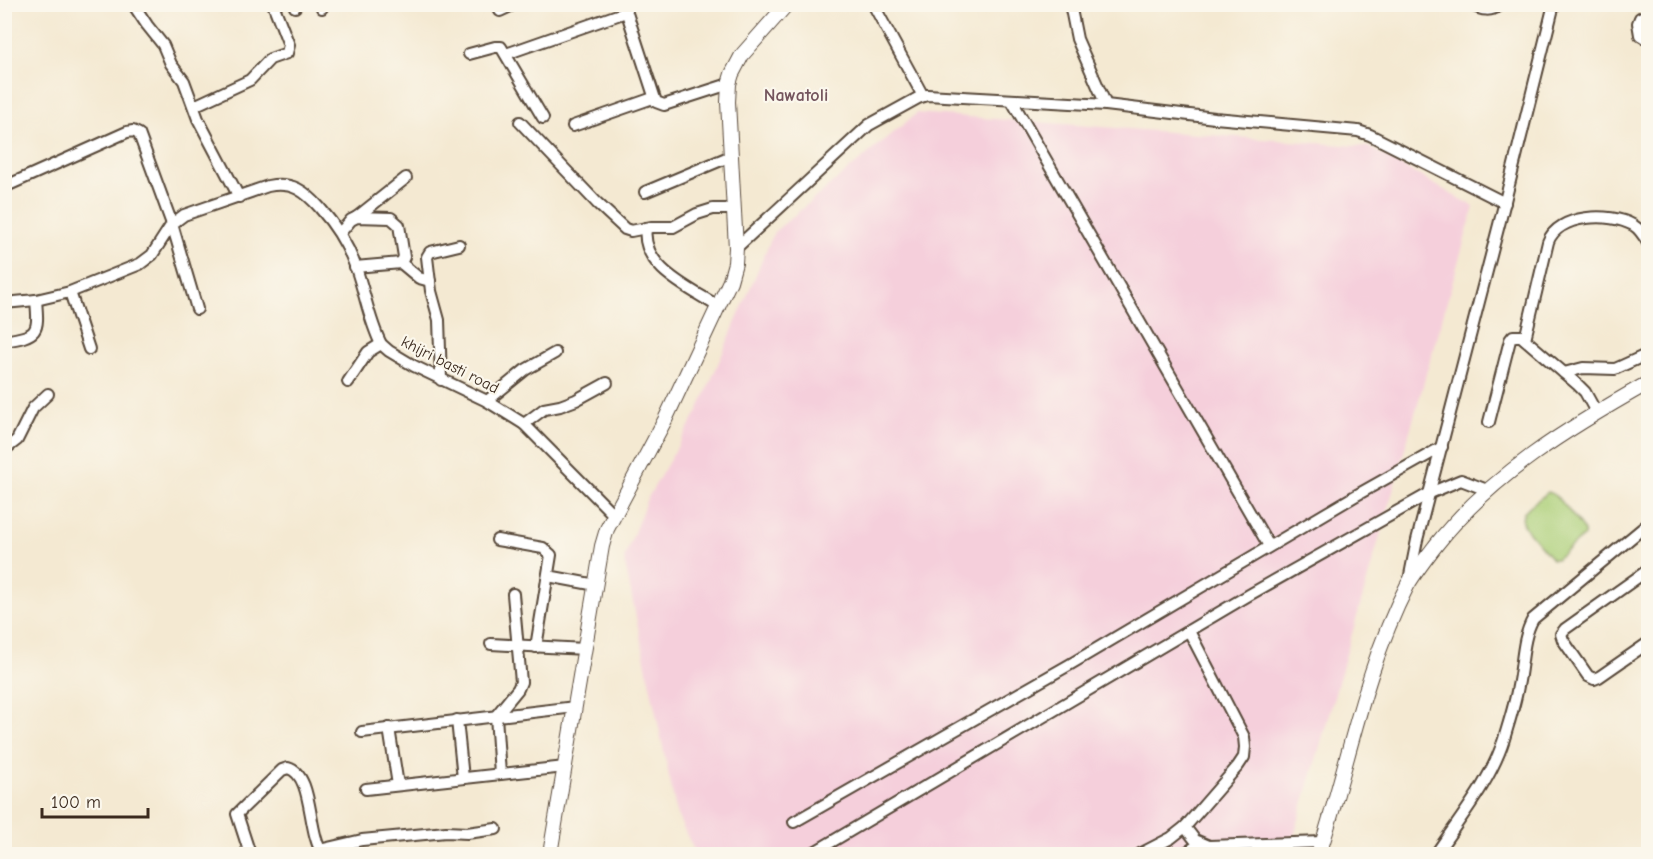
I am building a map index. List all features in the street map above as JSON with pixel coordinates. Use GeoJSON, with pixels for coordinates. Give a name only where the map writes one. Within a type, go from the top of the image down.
{"type":"FeatureCollection","features":[{"type":"Feature","properties":{"kind":"main road"},"geometry":{"type":"LineString","coordinates":[[550,855],[602,546],[614,514],[664,420],[719,307],[735,263],[729,84],[741,55],[787,4]]}},
{"type":"Feature","properties":{"kind":"main road"},"geometry":{"type":"LineString","coordinates":[[1321,848],[1371,677],[1408,584],[1449,528],[1487,490],[1596,412],[1648,383]]}},
{"type":"Feature","properties":{"kind":"street"},"geometry":{"type":"LineString","coordinates":[[133,4],[164,45],[171,64],[184,81],[198,119],[239,197]]}},
{"type":"Feature","properties":{"kind":"street"},"geometry":{"type":"LineString","coordinates":[[194,106],[250,80],[270,59],[287,53],[289,45],[273,4]]}},
{"type":"Feature","properties":{"kind":"street"},"geometry":{"type":"LineString","coordinates":[[500,11],[515,4]]}},
{"type":"Feature","properties":{"kind":"street"},"geometry":{"type":"LineString","coordinates":[[873,4],[923,96]]}},
{"type":"Feature","properties":{"kind":"street"},"geometry":{"type":"LineString","coordinates":[[1070,4],[1077,39],[1106,105]]}},
{"type":"Feature","properties":{"kind":"street"},"geometry":{"type":"LineString","coordinates":[[1471,4],[1478,9],[1489,10],[1502,4]]}},
{"type":"Feature","properties":{"kind":"street"},"geometry":{"type":"LineString","coordinates":[[1408,584],[1417,540],[1505,203],[1554,4]]}},
{"type":"Feature","properties":{"kind":"street"},"geometry":{"type":"LineString","coordinates":[[506,54],[625,8],[656,102],[664,105],[729,84]]}},
{"type":"Feature","properties":{"kind":"street"},"geometry":{"type":"LineString","coordinates":[[1648,14],[1640,18],[1638,22],[1641,35],[1648,40]]}},
{"type":"Feature","properties":{"kind":"street"},"geometry":{"type":"LineString","coordinates":[[469,54],[501,47],[543,118]]}},
{"type":"Feature","properties":{"kind":"street"},"geometry":{"type":"LineString","coordinates":[[736,248],[869,125],[923,96],[938,94],[1012,101],[1106,105],[1358,131],[1505,203]]}},
{"type":"Feature","properties":{"kind":"street"},"geometry":{"type":"LineString","coordinates":[[573,126],[653,98]]}},
{"type":"Feature","properties":{"kind":"street"},"geometry":{"type":"LineString","coordinates":[[1012,101],[1269,546]]}},
{"type":"Feature","properties":{"kind":"street"},"geometry":{"type":"LineString","coordinates":[[520,122],[625,229],[636,232],[646,228],[673,227],[697,214],[713,209],[734,209]]}},
{"type":"Feature","properties":{"kind":"street"},"geometry":{"type":"LineString","coordinates":[[4,188],[117,136],[133,131],[139,134],[172,224],[196,309]]}},
{"type":"Feature","properties":{"kind":"street"},"geometry":{"type":"LineString","coordinates":[[645,192],[731,156]]}},
{"type":"Feature","properties":{"kind":"street"},"geometry":{"type":"LineString","coordinates":[[340,233],[351,220],[406,178]]}},
{"type":"Feature","properties":{"kind":"street","name":"khijri basti road"},"geometry":{"type":"LineString","coordinates":[[4,303],[36,300],[70,292],[149,259],[172,224],[197,209],[280,184],[293,186],[310,197],[340,233],[355,267],[381,344],[389,351],[441,380],[487,401],[524,424],[614,514]]}},
{"type":"Feature","properties":{"kind":"street"},"geometry":{"type":"LineString","coordinates":[[1525,339],[1548,242],[1554,231],[1584,218],[1595,216],[1633,225],[1639,229],[1648,243]]}},
{"type":"Feature","properties":{"kind":"street"},"geometry":{"type":"LineString","coordinates":[[357,217],[392,218],[398,221],[404,257],[402,263]]}},
{"type":"Feature","properties":{"kind":"street"},"geometry":{"type":"LineString","coordinates":[[646,228],[646,241],[661,269],[719,307]]}},
{"type":"Feature","properties":{"kind":"street"},"geometry":{"type":"LineString","coordinates":[[441,380],[438,320],[427,255],[459,245]]}},
{"type":"Feature","properties":{"kind":"street"},"geometry":{"type":"LineString","coordinates":[[355,267],[402,263],[419,278],[430,281]]}},
{"type":"Feature","properties":{"kind":"street"},"geometry":{"type":"LineString","coordinates":[[70,292],[89,349]]}},
{"type":"Feature","properties":{"kind":"street"},"geometry":{"type":"LineString","coordinates":[[4,341],[28,335],[36,329],[38,324],[36,300]]}},
{"type":"Feature","properties":{"kind":"street"},"geometry":{"type":"LineString","coordinates":[[1489,422],[1510,340],[1517,334],[1585,392],[1596,412]]}},
{"type":"Feature","properties":{"kind":"street"},"geometry":{"type":"LineString","coordinates":[[348,382],[368,352],[381,344]]}},
{"type":"Feature","properties":{"kind":"street"},"geometry":{"type":"LineString","coordinates":[[487,401],[525,370],[555,353]]}},
{"type":"Feature","properties":{"kind":"street"},"geometry":{"type":"LineString","coordinates":[[1564,373],[1583,368],[1615,369],[1648,354]]}},
{"type":"Feature","properties":{"kind":"street"},"geometry":{"type":"LineString","coordinates":[[524,424],[544,409],[576,400],[607,383]]}},
{"type":"Feature","properties":{"kind":"street"},"geometry":{"type":"LineString","coordinates":[[4,450],[19,436],[33,408],[48,394]]}},
{"type":"Feature","properties":{"kind":"street"},"geometry":{"type":"LineString","coordinates":[[794,822],[1069,665],[1269,546],[1442,447]]}},
{"type":"Feature","properties":{"kind":"street"},"geometry":{"type":"LineString","coordinates":[[811,855],[1189,631],[1430,493],[1461,480],[1487,490]]}},
{"type":"Feature","properties":{"kind":"street"},"geometry":{"type":"LineString","coordinates":[[1436,855],[1499,753],[1518,687],[1529,626],[1533,619],[1648,524]]}},
{"type":"Feature","properties":{"kind":"street"},"geometry":{"type":"LineString","coordinates":[[497,540],[548,551],[551,559],[536,646]]}},
{"type":"Feature","properties":{"kind":"street"},"geometry":{"type":"LineString","coordinates":[[1648,570],[1561,634],[1588,676],[1594,679],[1648,643]]}},
{"type":"Feature","properties":{"kind":"street"},"geometry":{"type":"LineString","coordinates":[[548,576],[596,585]]}},
{"type":"Feature","properties":{"kind":"street"},"geometry":{"type":"LineString","coordinates":[[500,774],[496,716],[521,682],[513,594]]}},
{"type":"Feature","properties":{"kind":"street"},"geometry":{"type":"LineString","coordinates":[[1140,855],[1171,838],[1185,827],[1244,757],[1245,747],[1239,728],[1189,631]]}},
{"type":"Feature","properties":{"kind":"street"},"geometry":{"type":"LineString","coordinates":[[491,644],[585,649]]}},
{"type":"Feature","properties":{"kind":"street"},"geometry":{"type":"LineString","coordinates":[[362,732],[575,707]]}},
{"type":"Feature","properties":{"kind":"street"},"geometry":{"type":"LineString","coordinates":[[457,720],[463,778]]}},
{"type":"Feature","properties":{"kind":"street"},"geometry":{"type":"LineString","coordinates":[[389,728],[398,785]]}},
{"type":"Feature","properties":{"kind":"street"},"geometry":{"type":"LineString","coordinates":[[366,789],[565,767]]}},
{"type":"Feature","properties":{"kind":"street"},"geometry":{"type":"LineString","coordinates":[[250,855],[237,814],[282,770],[288,768],[296,771],[303,780],[313,834],[321,852],[362,840],[496,829]]}},
{"type":"Feature","properties":{"kind":"street"},"geometry":{"type":"LineString","coordinates":[[1185,827],[1200,844],[1222,847],[1321,848]]}},
{"type":"Feature","properties":{"kind":"street"},"geometry":{"type":"LineString","coordinates":[[1184,855],[1200,844]]}},
{"type":"Feature","properties":{"kind":"shaded area"},"geometry":{"type":"Polygon","coordinates":[[[917,113],[1369,147],[1474,207],[1289,854],[696,854],[677,815],[624,559],[646,501],[698,411],[774,232],[917,113]]]}},
{"type":"Feature","properties":{"kind":"green space"},"geometry":{"type":"Polygon","coordinates":[[[1548,492],[1563,503],[1584,531],[1584,536],[1556,559],[1552,559],[1523,525],[1522,519],[1526,510],[1548,492]]]}},
{"type":"Feature","properties":{"kind":"district","name":"Nawatoli"},"geometry":{"type":"Point","coordinates":[796,95]}}]}
